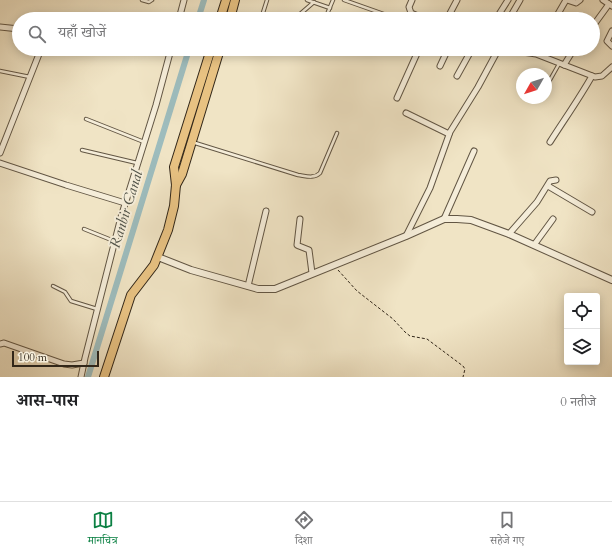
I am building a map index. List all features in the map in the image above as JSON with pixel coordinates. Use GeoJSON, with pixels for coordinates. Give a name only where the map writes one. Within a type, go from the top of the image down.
{"type":"FeatureCollection","features":[{"type":"Feature","properties":{"kind":"highway"},"geometry":{"type":"LineString","coordinates":[[222,12],[226,0]]}},
{"type":"Feature","properties":{"kind":"highway"},"geometry":{"type":"LineString","coordinates":[[232,12],[236,0]]}},
{"type":"Feature","properties":{"kind":"highway"},"geometry":{"type":"LineString","coordinates":[[104,377],[131,295],[150,272],[158,257],[172,214],[176,185],[174,167],[208,56]]}},
{"type":"Feature","properties":{"kind":"highway"},"geometry":{"type":"LineString","coordinates":[[176,185],[182,174],[218,56]]}},
{"type":"Feature","properties":{"kind":"street"},"geometry":{"type":"LineString","coordinates":[[181,12],[184,0]]}},
{"type":"Feature","properties":{"kind":"street"},"geometry":{"type":"LineString","coordinates":[[411,12],[409,8],[412,0]]}},
{"type":"Feature","properties":{"kind":"street"},"geometry":{"type":"LineString","coordinates":[[451,12],[457,0]]}},
{"type":"Feature","properties":{"kind":"street"},"geometry":{"type":"LineString","coordinates":[[500,12],[508,0]]}},
{"type":"Feature","properties":{"kind":"street"},"geometry":{"type":"LineString","coordinates":[[513,12],[520,0]]}},
{"type":"Feature","properties":{"kind":"street"},"geometry":{"type":"LineString","coordinates":[[559,12],[567,0],[576,3],[580,0]]}},
{"type":"Feature","properties":{"kind":"street"},"geometry":{"type":"LineString","coordinates":[[600,17],[610,5],[603,0]]}},
{"type":"Feature","properties":{"kind":"street"},"geometry":{"type":"LineString","coordinates":[[0,27],[12,28]]}},
{"type":"Feature","properties":{"kind":"street"},"geometry":{"type":"LineString","coordinates":[[612,31],[606,40],[612,46]]}},
{"type":"Feature","properties":{"kind":"street"},"geometry":{"type":"LineString","coordinates":[[0,153],[38,56]]}},
{"type":"Feature","properties":{"kind":"street"},"geometry":{"type":"LineString","coordinates":[[82,377],[97,309],[125,203],[169,56]]}},
{"type":"Feature","properties":{"kind":"street"},"geometry":{"type":"LineString","coordinates":[[397,98],[416,56]]}},
{"type":"Feature","properties":{"kind":"street"},"geometry":{"type":"LineString","coordinates":[[440,66],[445,56]]}},
{"type":"Feature","properties":{"kind":"street"},"geometry":{"type":"LineString","coordinates":[[457,76],[468,56]]}},
{"type":"Feature","properties":{"kind":"street"},"geometry":{"type":"LineString","coordinates":[[406,236],[430,188],[449,134],[478,87],[493,56]]}},
{"type":"Feature","properties":{"kind":"street"},"geometry":{"type":"LineString","coordinates":[[546,56],[598,78],[612,67]]}},
{"type":"Feature","properties":{"kind":"street"},"geometry":{"type":"LineString","coordinates":[[562,64],[568,56]]}},
{"type":"Feature","properties":{"kind":"street"},"geometry":{"type":"LineString","coordinates":[[550,142],[579,99],[592,76]]}},
{"type":"Feature","properties":{"kind":"street"},"geometry":{"type":"LineString","coordinates":[[406,113],[449,134]]}},
{"type":"Feature","properties":{"kind":"street"},"geometry":{"type":"LineString","coordinates":[[444,219],[474,151]]}},
{"type":"Feature","properties":{"kind":"street"},"geometry":{"type":"LineString","coordinates":[[0,163],[125,203]]}},
{"type":"Feature","properties":{"kind":"street"},"geometry":{"type":"LineString","coordinates":[[509,234],[537,202],[551,180],[556,180]]}},
{"type":"Feature","properties":{"kind":"street"},"geometry":{"type":"LineString","coordinates":[[548,186],[592,212]]}},
{"type":"Feature","properties":{"kind":"street"},"geometry":{"type":"LineString","coordinates":[[248,286],[266,210]]}},
{"type":"Feature","properties":{"kind":"street"},"geometry":{"type":"LineString","coordinates":[[300,219],[297,244],[298,246],[309,250],[312,273]]}},
{"type":"Feature","properties":{"kind":"street"},"geometry":{"type":"LineString","coordinates":[[158,257],[191,270],[262,290],[275,289],[444,219],[471,220],[509,234],[612,280]]}},
{"type":"Feature","properties":{"kind":"street"},"geometry":{"type":"LineString","coordinates":[[534,245],[553,220]]}},
{"type":"Feature","properties":{"kind":"street"},"geometry":{"type":"LineString","coordinates":[[0,344],[4,343],[64,364],[72,365],[84,363]]}},
{"type":"Feature","properties":{"kind":"lane"},"geometry":{"type":"LineString","coordinates":[[142,0],[149,2],[152,0]]}},
{"type":"Feature","properties":{"kind":"lane"},"geometry":{"type":"LineString","coordinates":[[264,12],[267,0]]}},
{"type":"Feature","properties":{"kind":"lane"},"geometry":{"type":"LineString","coordinates":[[307,0],[330,8]]}},
{"type":"Feature","properties":{"kind":"lane"},"geometry":{"type":"LineString","coordinates":[[328,12],[333,0]]}},
{"type":"Feature","properties":{"kind":"lane"},"geometry":{"type":"LineString","coordinates":[[344,0],[378,12]]}},
{"type":"Feature","properties":{"kind":"lane"},"geometry":{"type":"LineString","coordinates":[[302,12],[314,2]]}},
{"type":"Feature","properties":{"kind":"lane"},"geometry":{"type":"LineString","coordinates":[[552,78],[562,64]]}},
{"type":"Feature","properties":{"kind":"lane"},"geometry":{"type":"LineString","coordinates":[[0,71],[30,77]]}},
{"type":"Feature","properties":{"kind":"lane"},"geometry":{"type":"LineString","coordinates":[[86,119],[144,142]]}},
{"type":"Feature","properties":{"kind":"lane"},"geometry":{"type":"LineString","coordinates":[[192,142],[298,175],[309,177],[320,173],[337,133]]}},
{"type":"Feature","properties":{"kind":"lane"},"geometry":{"type":"LineString","coordinates":[[82,150],[138,163]]}},
{"type":"Feature","properties":{"kind":"lane"},"geometry":{"type":"LineString","coordinates":[[84,229],[115,241]]}},
{"type":"Feature","properties":{"kind":"lane"},"geometry":{"type":"LineString","coordinates":[[53,286],[65,292],[71,301],[97,309]]}},
{"type":"Feature","properties":{"kind":"path"},"geometry":{"type":"LineString","coordinates":[[334,264],[357,291],[393,319],[410,336],[427,339],[463,366],[465,369],[464,377]]}},
{"type":"Feature","properties":{"kind":"waterway","name":"Ranbir Canal"},"geometry":{"type":"LineString","coordinates":[[200,12],[204,0]]}},
{"type":"Feature","properties":{"kind":"waterway","name":"Ranbir Canal"},"geometry":{"type":"LineString","coordinates":[[88,377],[187,56]]}}]}
